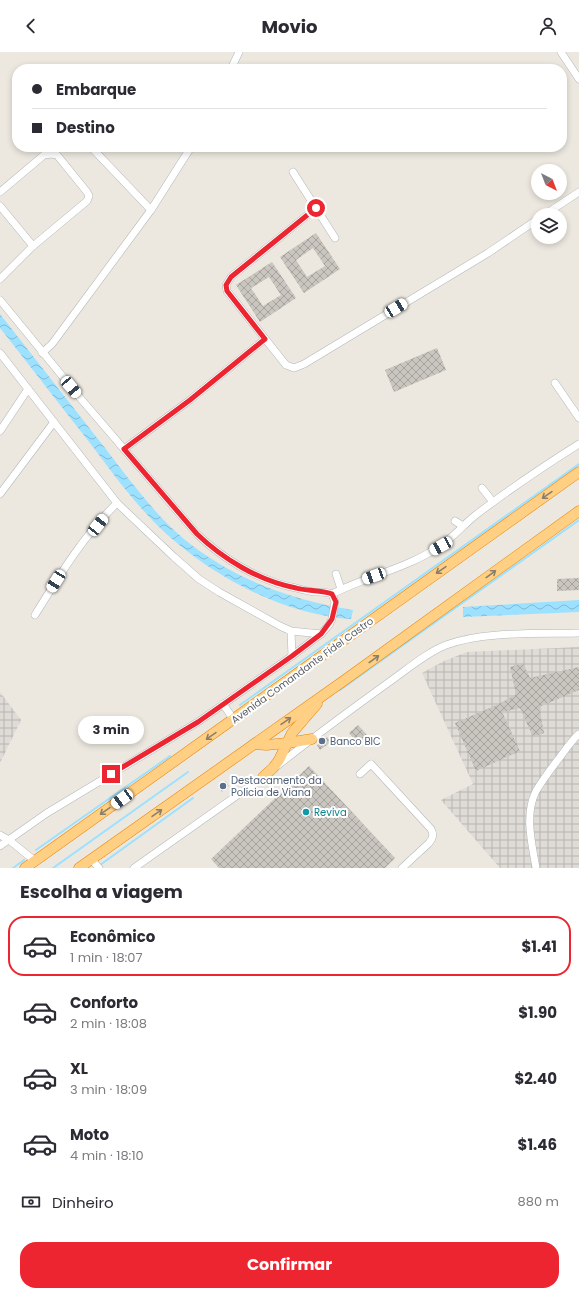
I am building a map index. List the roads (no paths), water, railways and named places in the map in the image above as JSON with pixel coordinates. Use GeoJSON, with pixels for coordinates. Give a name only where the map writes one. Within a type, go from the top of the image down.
{"type":"FeatureCollection","features":[{"type":"Feature","properties":{"kind":"highway","name":"Avenida Comandante Fidel Castro"},"geometry":{"type":"LineString","coordinates":[[25,868],[579,472]]}},
{"type":"Feature","properties":{"kind":"highway"},"geometry":{"type":"LineString","coordinates":[[79,868],[342,682],[579,511]]}},
{"type":"Feature","properties":{"kind":"highway"},"geometry":{"type":"LineString","coordinates":[[263,777],[279,760],[292,733],[299,724],[342,682]]}},
{"type":"Feature","properties":{"kind":"highway"},"geometry":{"type":"LineString","coordinates":[[254,744],[266,745],[312,739]]}},
{"type":"Feature","properties":{"kind":"highway"},"geometry":{"type":"LineString","coordinates":[[266,745],[276,754],[276,762],[273,768]]}},
{"type":"Feature","properties":{"kind":"street"},"geometry":{"type":"LineString","coordinates":[[233,64],[238,52]]}},
{"type":"Feature","properties":{"kind":"street"},"geometry":{"type":"LineString","coordinates":[[561,52],[579,79]]}},
{"type":"Feature","properties":{"kind":"street"},"geometry":{"type":"LineString","coordinates":[[96,152],[151,210]]}},
{"type":"Feature","properties":{"kind":"street"},"geometry":{"type":"LineString","coordinates":[[42,353],[52,344],[151,210],[189,152]]}},
{"type":"Feature","properties":{"kind":"street"},"geometry":{"type":"LineString","coordinates":[[0,192],[44,155],[52,154],[57,155],[89,196],[87,201],[33,246],[0,279]]}},
{"type":"Feature","properties":{"kind":"street"},"geometry":{"type":"LineString","coordinates":[[293,172],[335,238]]}},
{"type":"Feature","properties":{"kind":"street"},"geometry":{"type":"LineString","coordinates":[[555,208],[579,192]]}},
{"type":"Feature","properties":{"kind":"street"},"geometry":{"type":"LineString","coordinates":[[0,206],[33,246]]}},
{"type":"Feature","properties":{"kind":"street"},"geometry":{"type":"LineString","coordinates":[[316,208],[231,277],[226,285],[227,291],[286,365],[294,368],[304,364],[488,253],[531,224]]}},
{"type":"Feature","properties":{"kind":"street"},"geometry":{"type":"LineString","coordinates":[[0,300],[42,353],[197,534],[222,556],[234,563],[277,584],[314,592],[328,592],[332,594],[336,602],[332,619],[321,634],[292,656],[198,722],[47,812],[0,846]]}},
{"type":"Feature","properties":{"kind":"street"},"geometry":{"type":"LineString","coordinates":[[124,449],[190,400],[265,339]]}},
{"type":"Feature","properties":{"kind":"street"},"geometry":{"type":"LineString","coordinates":[[0,353],[117,503],[174,558],[199,579],[219,592],[291,631],[321,634]]}},
{"type":"Feature","properties":{"kind":"street"},"geometry":{"type":"LineString","coordinates":[[555,383],[579,418]]}},
{"type":"Feature","properties":{"kind":"street"},"geometry":{"type":"LineString","coordinates":[[0,431],[28,389]]}},
{"type":"Feature","properties":{"kind":"street"},"geometry":{"type":"LineString","coordinates":[[0,494],[54,422]]}},
{"type":"Feature","properties":{"kind":"street"},"geometry":{"type":"LineString","coordinates":[[332,594],[416,560],[441,546],[463,526],[532,473],[579,444]]}},
{"type":"Feature","properties":{"kind":"street"},"geometry":{"type":"LineString","coordinates":[[482,488],[493,502]]}},
{"type":"Feature","properties":{"kind":"street"},"geometry":{"type":"LineString","coordinates":[[35,615],[63,570],[117,503]]}},
{"type":"Feature","properties":{"kind":"street"},"geometry":{"type":"LineString","coordinates":[[455,521],[463,526]]}},
{"type":"Feature","properties":{"kind":"street"},"geometry":{"type":"LineString","coordinates":[[336,574],[342,589]]}},
{"type":"Feature","properties":{"kind":"street"},"geometry":{"type":"LineString","coordinates":[[291,631],[292,656]]}},
{"type":"Feature","properties":{"kind":"street"},"geometry":{"type":"LineString","coordinates":[[134,868],[263,777],[421,659],[445,645],[467,639],[494,636],[579,633]]}},
{"type":"Feature","properties":{"kind":"street"},"geometry":{"type":"LineString","coordinates":[[223,704],[234,720]]}},
{"type":"Feature","properties":{"kind":"street"},"geometry":{"type":"LineString","coordinates":[[536,868],[529,821],[535,792],[549,771],[579,734]]}},
{"type":"Feature","properties":{"kind":"street"},"geometry":{"type":"LineString","coordinates":[[360,774],[371,764],[431,829],[433,839],[402,868]]}},
{"type":"Feature","properties":{"kind":"street"},"geometry":{"type":"LineString","coordinates":[[0,835],[9,840],[35,861]]}},
{"type":"Feature","properties":{"kind":"street"},"geometry":{"type":"LineString","coordinates":[[91,859],[99,868]]}},
{"type":"Feature","properties":{"kind":"water"},"geometry":{"type":"Polygon","coordinates":[[[0,314],[142,496],[162,519],[184,539],[222,566],[264,586],[307,600],[353,610],[351,619],[322,615],[293,608],[265,597],[237,584],[210,568],[185,550],[162,530],[127,492],[0,328],[0,314]]]}},
{"type":"Feature","properties":{"kind":"water"},"geometry":{"type":"Polygon","coordinates":[[[579,600],[579,612],[463,617],[463,607],[579,600]]]}},
{"type":"Feature","properties":{"kind":"waterway"},"geometry":{"type":"LineString","coordinates":[[240,705],[579,464]]}},
{"type":"Feature","properties":{"kind":"waterway"},"geometry":{"type":"LineString","coordinates":[[340,690],[579,520]]}},
{"type":"Feature","properties":{"kind":"waterway"},"geometry":{"type":"LineString","coordinates":[[36,850],[170,756]]}},
{"type":"Feature","properties":{"kind":"waterway"},"geometry":{"type":"LineString","coordinates":[[53,868],[188,772]]}},
{"type":"Feature","properties":{"kind":"waterway"},"geometry":{"type":"LineString","coordinates":[[100,865],[193,798]]}},
{"type":"Feature","properties":{"kind":"waterway"},"geometry":{"type":"LineString","coordinates":[[13,868],[24,860]]}},
{"type":"Feature","properties":{"kind":"place","name":"Banco BIC"},"geometry":{"type":"Point","coordinates":[322,741]}},
{"type":"Feature","properties":{"kind":"place","name":"Destacamento da Polícia de Viana"},"geometry":{"type":"Point","coordinates":[223,786]}},
{"type":"Feature","properties":{"kind":"place","name":"Reviva"},"geometry":{"type":"Point","coordinates":[306,812]}}]}
